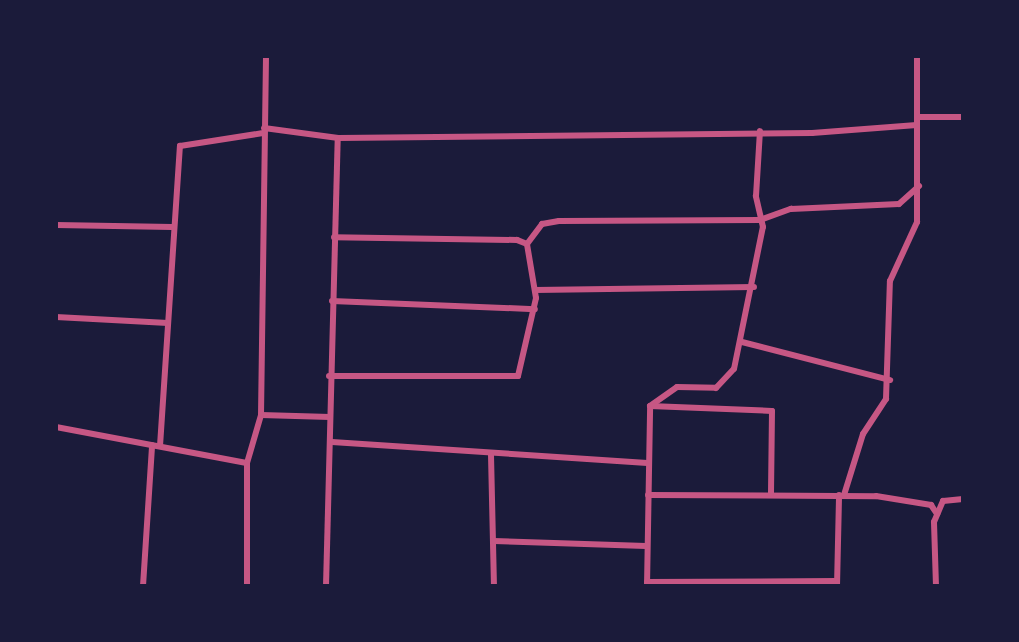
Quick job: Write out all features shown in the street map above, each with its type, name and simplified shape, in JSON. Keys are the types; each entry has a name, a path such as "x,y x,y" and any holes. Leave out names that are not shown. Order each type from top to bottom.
{"street":[{"path":"247,586 247,463 261,415 266,56"},
{"path":"760,131 760,220 754,287 742,342 728,381 716,388 662,392 650,406 647,584 837,584 841,495 863,434 890,380 890,281 914,234 919,186 917,56"},
{"path":"160,446 172,227 180,146 264,130 338,138 760,131 963,117"},
{"path":"326,586 332,442 329,376 338,138"},
{"path":"329,376 518,376 535,309 527,244 534,230 559,221 760,220 791,209 899,204 919,186"},
{"path":"56,225 172,227"},
{"path":"334,237 527,244"},
{"path":"535,290 754,287"},
{"path":"332,301 535,309"},
{"path":"56,317 168,323"},
{"path":"742,342 890,380"},
{"path":"650,406 772,411 771,493"},
{"path":"261,415 330,417"},
{"path":"56,427 247,463"},
{"path":"332,442 647,463"},
{"path":"143,586 152,445"},
{"path":"491,455 494,586"},
{"path":"648,495 771,493 901,498 931,505 937,514"},
{"path":"936,586 937,514 943,501 963,499"},
{"path":"494,541 646,546"}]}
